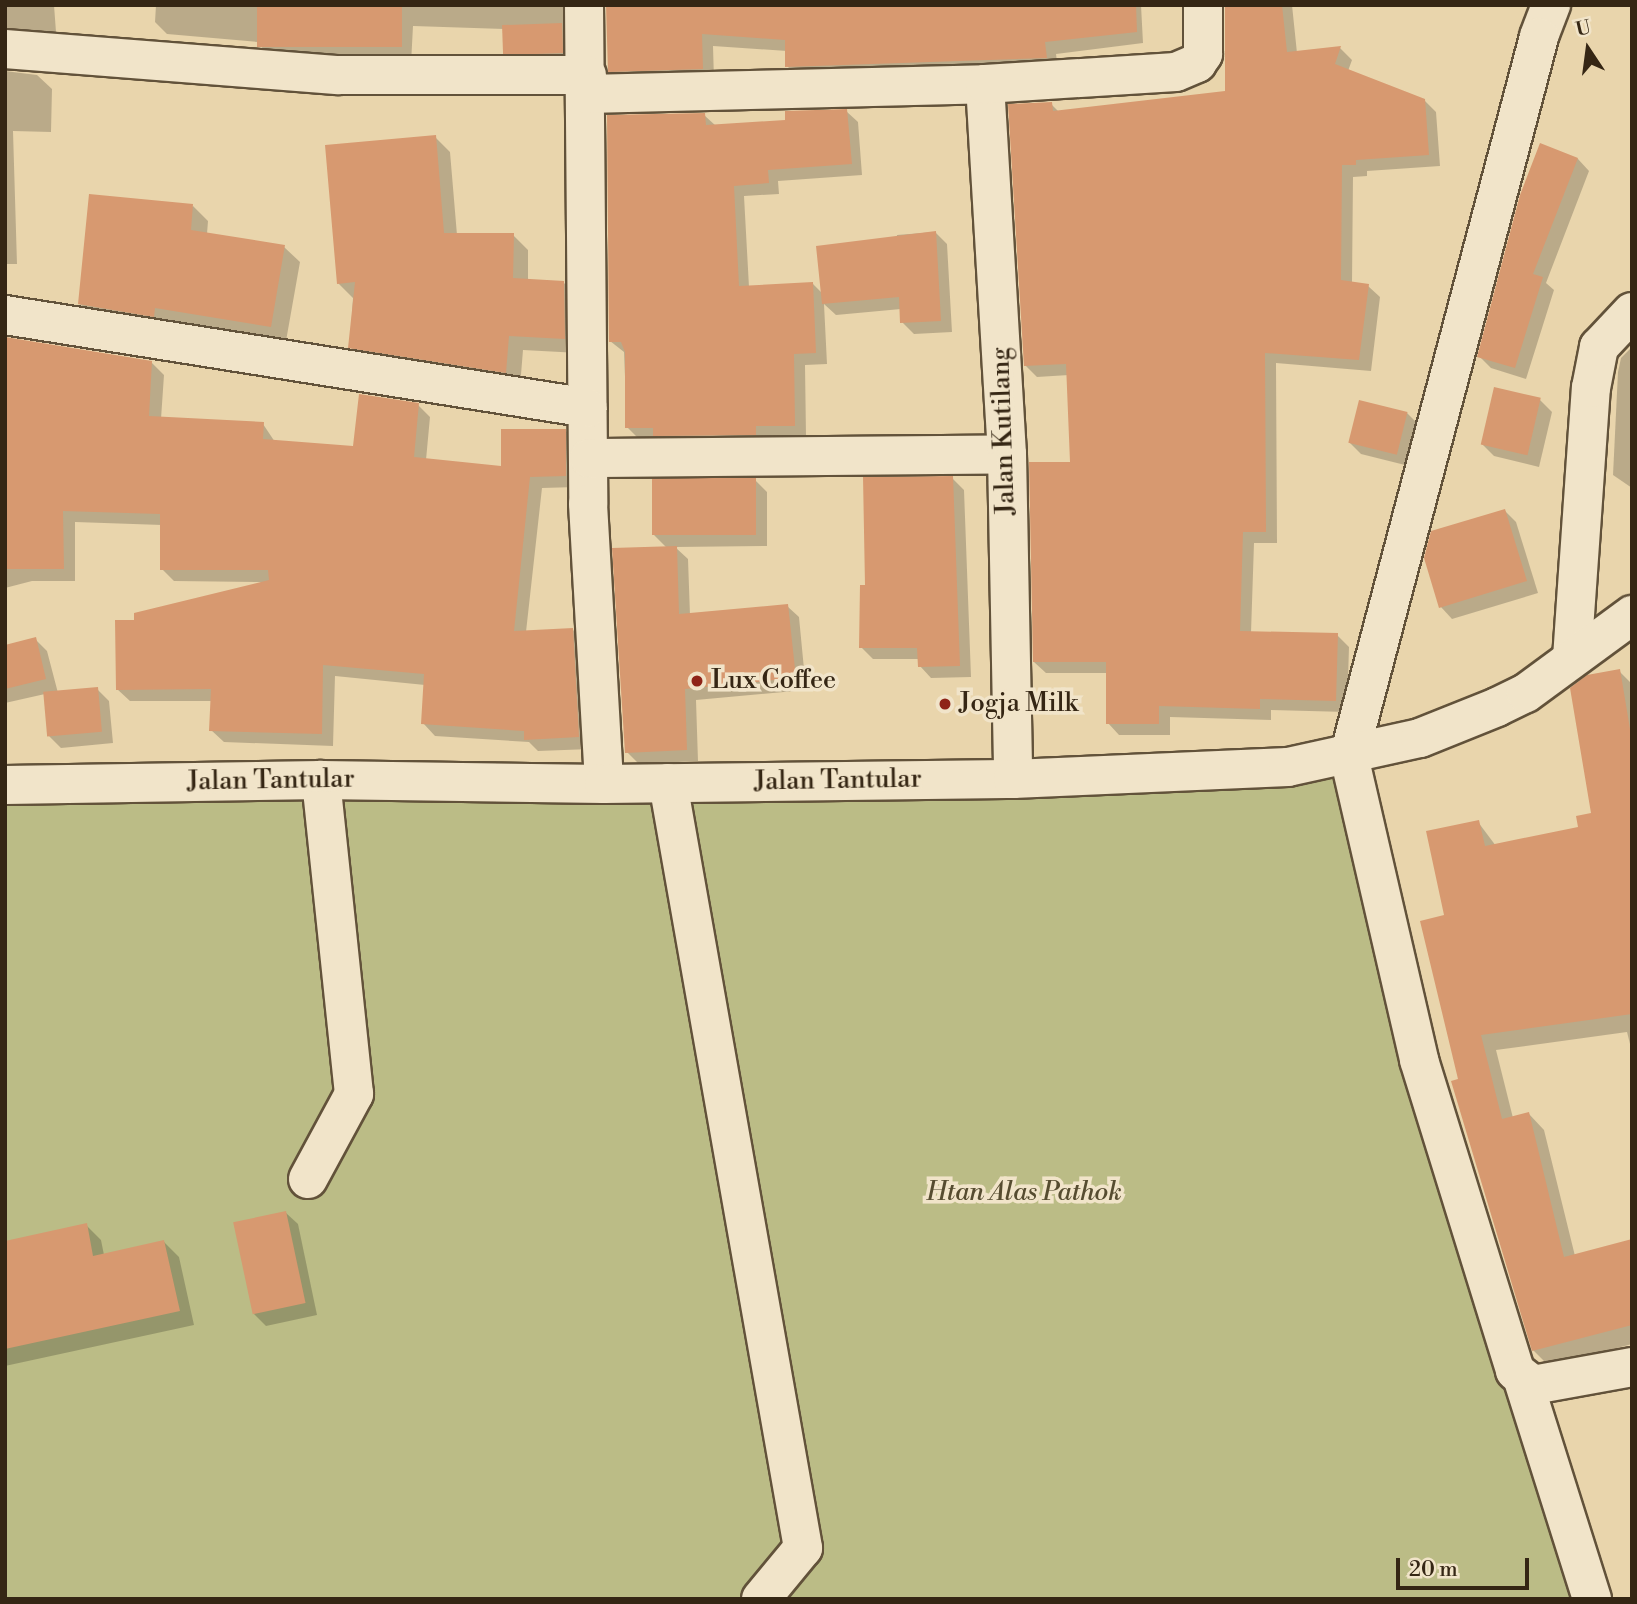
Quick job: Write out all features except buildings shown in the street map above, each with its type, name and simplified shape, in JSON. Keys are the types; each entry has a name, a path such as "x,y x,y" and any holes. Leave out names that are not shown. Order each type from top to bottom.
{"street":[{"path":"584,5 587,85 589,458 604,784"},
{"path":"5,49 339,75 587,85 985,84 1176,72 1197,63 1206,41 1203,5"},
{"path":"1551,5 1539,37 1349,756 1419,1060 1511,1361 1523,1380 1591,1599"},
{"name":"Jalan Kutilang","path":"985,84 1007,454 1013,779"},
{"path":"1572,658 1591,388 1599,347 1632,312"},
{"path":"5,315 588,408"},
{"path":"589,458 1007,454"},
{"name":"Jalan Tantular","path":"5,785 321,780 604,784 1013,779 1196,774 1288,767 1349,756 1420,738 1497,707 1526,693 1632,615"},
{"path":"308,1178 354,1094 321,780"},
{"path":"668,783 803,1548 761,1599"},
{"path":"1523,1380 1549,1384 1632,1367"}],"green space":[{"name":"Htan Alas Pathok","path":"1289,777 1341,779 1585,1599 5,1599 5,795"}],"place":[{"name":"Lux Coffee","path":"697,681"},
{"name":"Jogja Milk","path":"945,704"}]}
